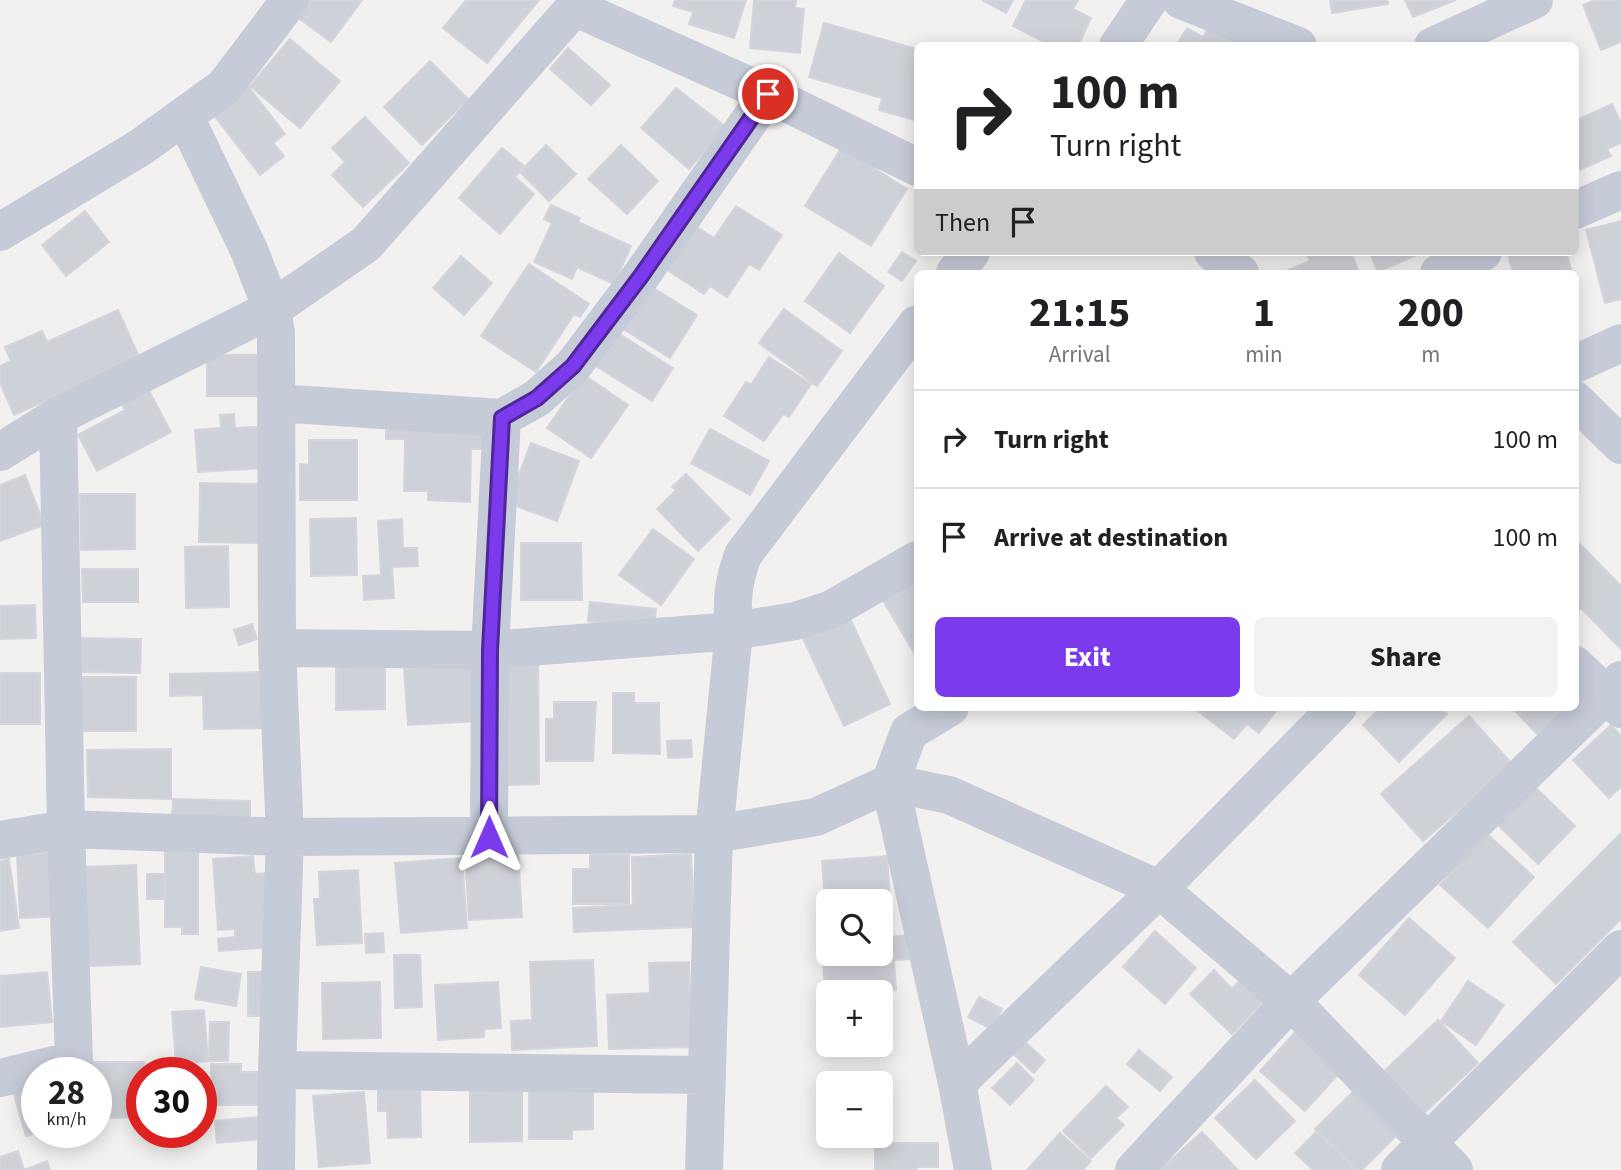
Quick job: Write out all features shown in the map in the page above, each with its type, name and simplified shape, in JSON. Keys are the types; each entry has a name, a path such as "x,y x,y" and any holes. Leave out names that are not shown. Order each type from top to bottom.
{"street":[{"path":"0,232 141,148 224,88 290,0"},
{"path":"1181,0 1288,42"},
{"path":"1442,42 1534,0"},
{"path":"1120,42 1139,3"},
{"path":"0,452 58,416 272,309 366,244 578,4 914,166"},
{"path":"276,403 502,418 537,398 573,366 641,276 768,94"},
{"path":"185,117 249,250 272,309 276,334 277,648 285,837 276,1070 276,1170"},
{"path":"1579,208 1621,190"},
{"path":"957,270 968,256"},
{"path":"1218,256 1236,270"},
{"path":"704,1170 714,834 734,631 731,603 735,576 743,555 914,328"},
{"path":"1579,362 1621,343"},
{"path":"1579,404 1621,445"},
{"path":"0,1078 74,1060 66,829 58,416"},
{"path":"489,837 490,650 502,418"},
{"path":"277,648 490,650 734,631 795,621 832,608 914,562"},
{"path":"1134,1170 1291,1001 1616,695 1579,668"},
{"path":"943,711 909,732 890,783 957,1083 973,1170"},
{"path":"957,1083 1159,889 1334,711"},
{"path":"0,840 66,829 285,837 714,834 816,817 890,783 949,795 1159,889 1291,1001 1454,1170"},
{"path":"1400,1170 1621,949"},
{"path":"276,1070 706,1075"}],"building":[{"path":"302,0 362,0 331,42 292,13"},
{"path":"466,0 539,0 487,63 443,28"},
{"path":"675,0 746,0 734,38 689,24 693,12 673,6"},
{"path":"754,0 796,0 795,8 804,9 800,53 750,48"},
{"path":"982,0 1013,0 1006,13"},
{"path":"1026,0 1078,0 1073,9 1091,18 1080,42 1044,42 1013,26"},
{"path":"1330,0 1387,0 1388,4 1332,13"},
{"path":"1405,0 1456,0 1413,17"},
{"path":"1595,0 1621,0 1621,42 1601,50 1583,5"},
{"path":"1213,21 1246,42 1178,42 1187,28 1203,37"},
{"path":"824,23 914,48 914,120 879,110 882,98 809,77"},
{"path":"290,39 340,81 300,128 250,86"},
{"path":"568,48 610,85 591,105 550,69"},
{"path":"430,61 468,99 422,145 384,107"},
{"path":"248,86 285,134 273,143 284,156 260,175 213,114"},
{"path":"676,88 726,127 689,169 641,128"},
{"path":"1612,104 1621,123 1621,143 1607,149 1611,156 1579,170 1579,119"},
{"path":"365,117 409,163 363,207 332,175 345,162 332,148"},
{"path":"846,140 879,160 874,168 907,189 871,246 805,206"},
{"path":"546,145 576,174 549,201 520,172"},
{"path":"621,145 658,181 627,214 588,179"},
{"path":"502,148 524,166 515,177 534,194 500,234 459,198"},
{"path":"551,205 580,218 578,222 631,246 614,284 577,267 572,279 534,262 552,223 544,219"},
{"path":"736,206 782,235 759,270 749,264 727,297 710,286 704,294 667,270 695,226 714,238"},
{"path":"85,211 109,242 66,276 42,245"},
{"path":"1621,221 1621,299 1605,303 1586,230"},
{"path":"902,252 916,261 902,281 888,272"},
{"path":"839,253 884,286 850,333 805,301"},
{"path":"461,256 492,283 464,315 433,288"},
{"path":"1308,256 1353,256 1358,270 1288,270 1310,261"},
{"path":"1371,256 1415,256 1383,270 1377,270"},
{"path":"1509,256 1567,256 1571,270 1512,270"},
{"path":"529,264 589,304 580,317 574,314 536,372 481,336"},
{"path":"650,286 697,315 670,358 623,329"},
{"path":"784,309 842,351 817,386 759,343"},
{"path":"118,310 140,359 14,415 0,383 0,366 11,361 5,347 42,331 47,342"},
{"path":"615,331 673,368 652,401 594,365"},
{"path":"207,355 258,355 258,396 207,396"},
{"path":"769,357 811,384 789,417 783,414 764,441 724,416 746,382 751,385"},
{"path":"584,375 628,405 591,458 547,428"},
{"path":"147,387 171,432 97,471 78,435 125,410 120,401"},
{"path":"234,414 235,428 259,427 262,468 198,472 195,430 221,428 220,415"},
{"path":"386,420 488,423 487,449 471,449 470,502 428,500 428,491 404,491 405,439 386,439"},
{"path":"710,429 769,461 750,495 691,463"},
{"path":"309,440 357,440 357,500 300,500 300,464 309,465"},
{"path":"531,443 579,461 557,521 508,503"},
{"path":"686,474 730,519 698,551 657,509 676,490 672,487"},
{"path":"25,475 44,525 0,541 0,485"},
{"path":"200,483 263,484 263,543 199,542"},
{"path":"80,494 135,494 135,549 81,550"},
{"path":"356,518 357,575 311,576 310,519"},
{"path":"402,519 403,548 417,548 418,566 392,567 394,598 364,600 363,576 381,575 378,521"},
{"path":"653,529 694,559 661,605 619,575"},
{"path":"521,543 581,543 582,600 521,600"},
{"path":"1579,543 1621,586 1621,649 1581,608 1579,610"},
{"path":"228,546 229,607 186,608 185,547"},
{"path":"82,569 138,569 138,602 83,602"},
{"path":"914,576 914,653 880,595"},
{"path":"590,602 656,609 654,627 588,621"},
{"path":"35,605 36,638 0,639 0,606"},
{"path":"846,610 890,704 844,726 800,632"},
{"path":"252,624 257,639 239,645 234,630"},
{"path":"78,638 141,639 140,673 78,672"},
{"path":"507,656 538,656 539,784 508,785"},
{"path":"385,663 385,709 336,710 336,664"},
{"path":"475,664 479,721 408,725 404,669"},
{"path":"264,672 265,728 204,729 203,695 170,696 170,674"},
{"path":"0,673 40,673 40,724 0,724"},
{"path":"78,677 136,677 136,731 77,731"},
{"path":"613,693 634,693 634,703 659,703 660,754 613,753"},
{"path":"554,702 596,702 593,761 546,761 546,719 554,719"},
{"path":"1198,711 1276,711 1259,733 1247,724 1234,739"},
{"path":"1377,711 1444,711 1447,714 1399,762 1363,725"},
{"path":"1515,711 1571,711 1542,739"},
{"path":"1469,716 1512,764 1423,841 1381,794"},
{"path":"1611,725 1621,736 1621,787 1609,798 1573,760"},
{"path":"691,740 692,757 668,758 667,741"},
{"path":"171,749 171,799 88,797 87,750"},
{"path":"1532,784 1575,826 1538,864 1495,822"},
{"path":"173,799 250,801 250,823 172,821"},
{"path":"1486,833 1534,877 1488,928 1440,885"},
{"path":"1621,833 1621,919 1556,984 1513,942"},
{"path":"165,851 198,851 198,934 182,934 182,927 165,927"},
{"path":"518,851 522,917 469,920 465,855"},
{"path":"62,852 64,916 20,918 17,854"},
{"path":"691,854 694,927 574,932 573,908 633,905 632,857"},
{"path":"590,855 629,855 629,904 573,904 573,869 590,869"},
{"path":"253,856 255,874 265,873 271,947 219,951 218,939 235,937 235,929 218,930 213,859"},
{"path":"887,856 890,889 824,889 822,861"},
{"path":"462,858 467,928 401,933 395,863"},
{"path":"9,859 19,928 0,931 0,861"},
{"path":"136,865 140,964 89,966 86,867"},
{"path":"358,870 362,943 317,945 314,899 320,899 319,872"},
{"path":"147,874 164,874 164,899 147,899"},
{"path":"1409,918 1455,958 1405,1015 1359,975"},
{"path":"1155,931 1196,968 1165,1004 1123,967"},
{"path":"383,933 384,952 366,953 365,934"},
{"path":"907,935 909,959 894,960 896,990 893,990 893,980 824,980 823,966 893,966 893,937"},
{"path":"394,955 420,955 422,1007 395,1008"},
{"path":"593,960 597,1046 512,1050 511,1021 532,1020 530,962"},
{"path":"689,962 691,1047 609,1049 607,995 650,993 649,963"},
{"path":"201,967 241,974 236,1006 195,999"},
{"path":"1214,970 1232,989 1243,977 1266,999 1232,1034 1190,994"},
{"path":"47,972 52,1022 0,1027 0,976"},
{"path":"248,972 272,972 272,1016 248,1016"},
{"path":"1468,981 1504,1005 1476,1045 1441,1021"},
{"path":"380,982 381,1038 323,1039 322,983"},
{"path":"498,982 501,1028 484,1029 484,1037 438,1040 435,985"},
{"path":"979,997 1002,1009 991,1029 968,1017"},
{"path":"204,1010 208,1057 175,1057 172,1012"},
{"path":"1438,1020 1478,1063 1422,1115 1382,1073"},
{"path":"210,1022 229,1022 228,1061 217,1061 217,1057 209,1057"},
{"path":"1296,1031 1341,1071 1305,1111 1260,1071"},
{"path":"1023,1040 1045,1060 1034,1073 1012,1053"},
{"path":"1139,1050 1172,1077 1160,1091 1127,1064"},
{"path":"112,1062 126,1062 126,1117 112,1118"},
{"path":"1017,1063 1034,1080 1010,1105 992,1088"},
{"path":"217,1064 241,1064 241,1072 266,1072 266,1105 217,1105"},
{"path":"420,1079 421,1137 388,1138 387,1111 378,1111 378,1080"},
{"path":"1255,1080 1295,1121 1256,1159 1215,1118"},
{"path":"1106,1086 1128,1107 1116,1118 1124,1125 1091,1158 1063,1131"},
{"path":"470,1087 522,1087 522,1141 470,1142"},
{"path":"593,1087 593,1129 572,1130 572,1139 529,1139 529,1088"},
{"path":"1358,1087 1402,1130 1362,1170 1357,1170 1315,1129"},
{"path":"21,1089 21,1119 13,1091"},
{"path":"364,1092 370,1163 319,1167 313,1096"},
{"path":"260,1117 262,1139 217,1143 217,1121"},
{"path":"1202,1132 1238,1170 1160,1170"},
{"path":"1316,1132 1355,1170 1313,1170 1295,1153"},
{"path":"1060,1133 1091,1161 1083,1170 1027,1170"},
{"path":"893,1143 938,1143 938,1167 875,1170 875,1148 893,1148"},
{"path":"18,1151 24,1170 0,1170 0,1157"},
{"path":"47,1161 50,1170 24,1170"}],"route":[{"path":"489,837 490,650 502,418 537,398 573,366 641,276 768,94"}]}
